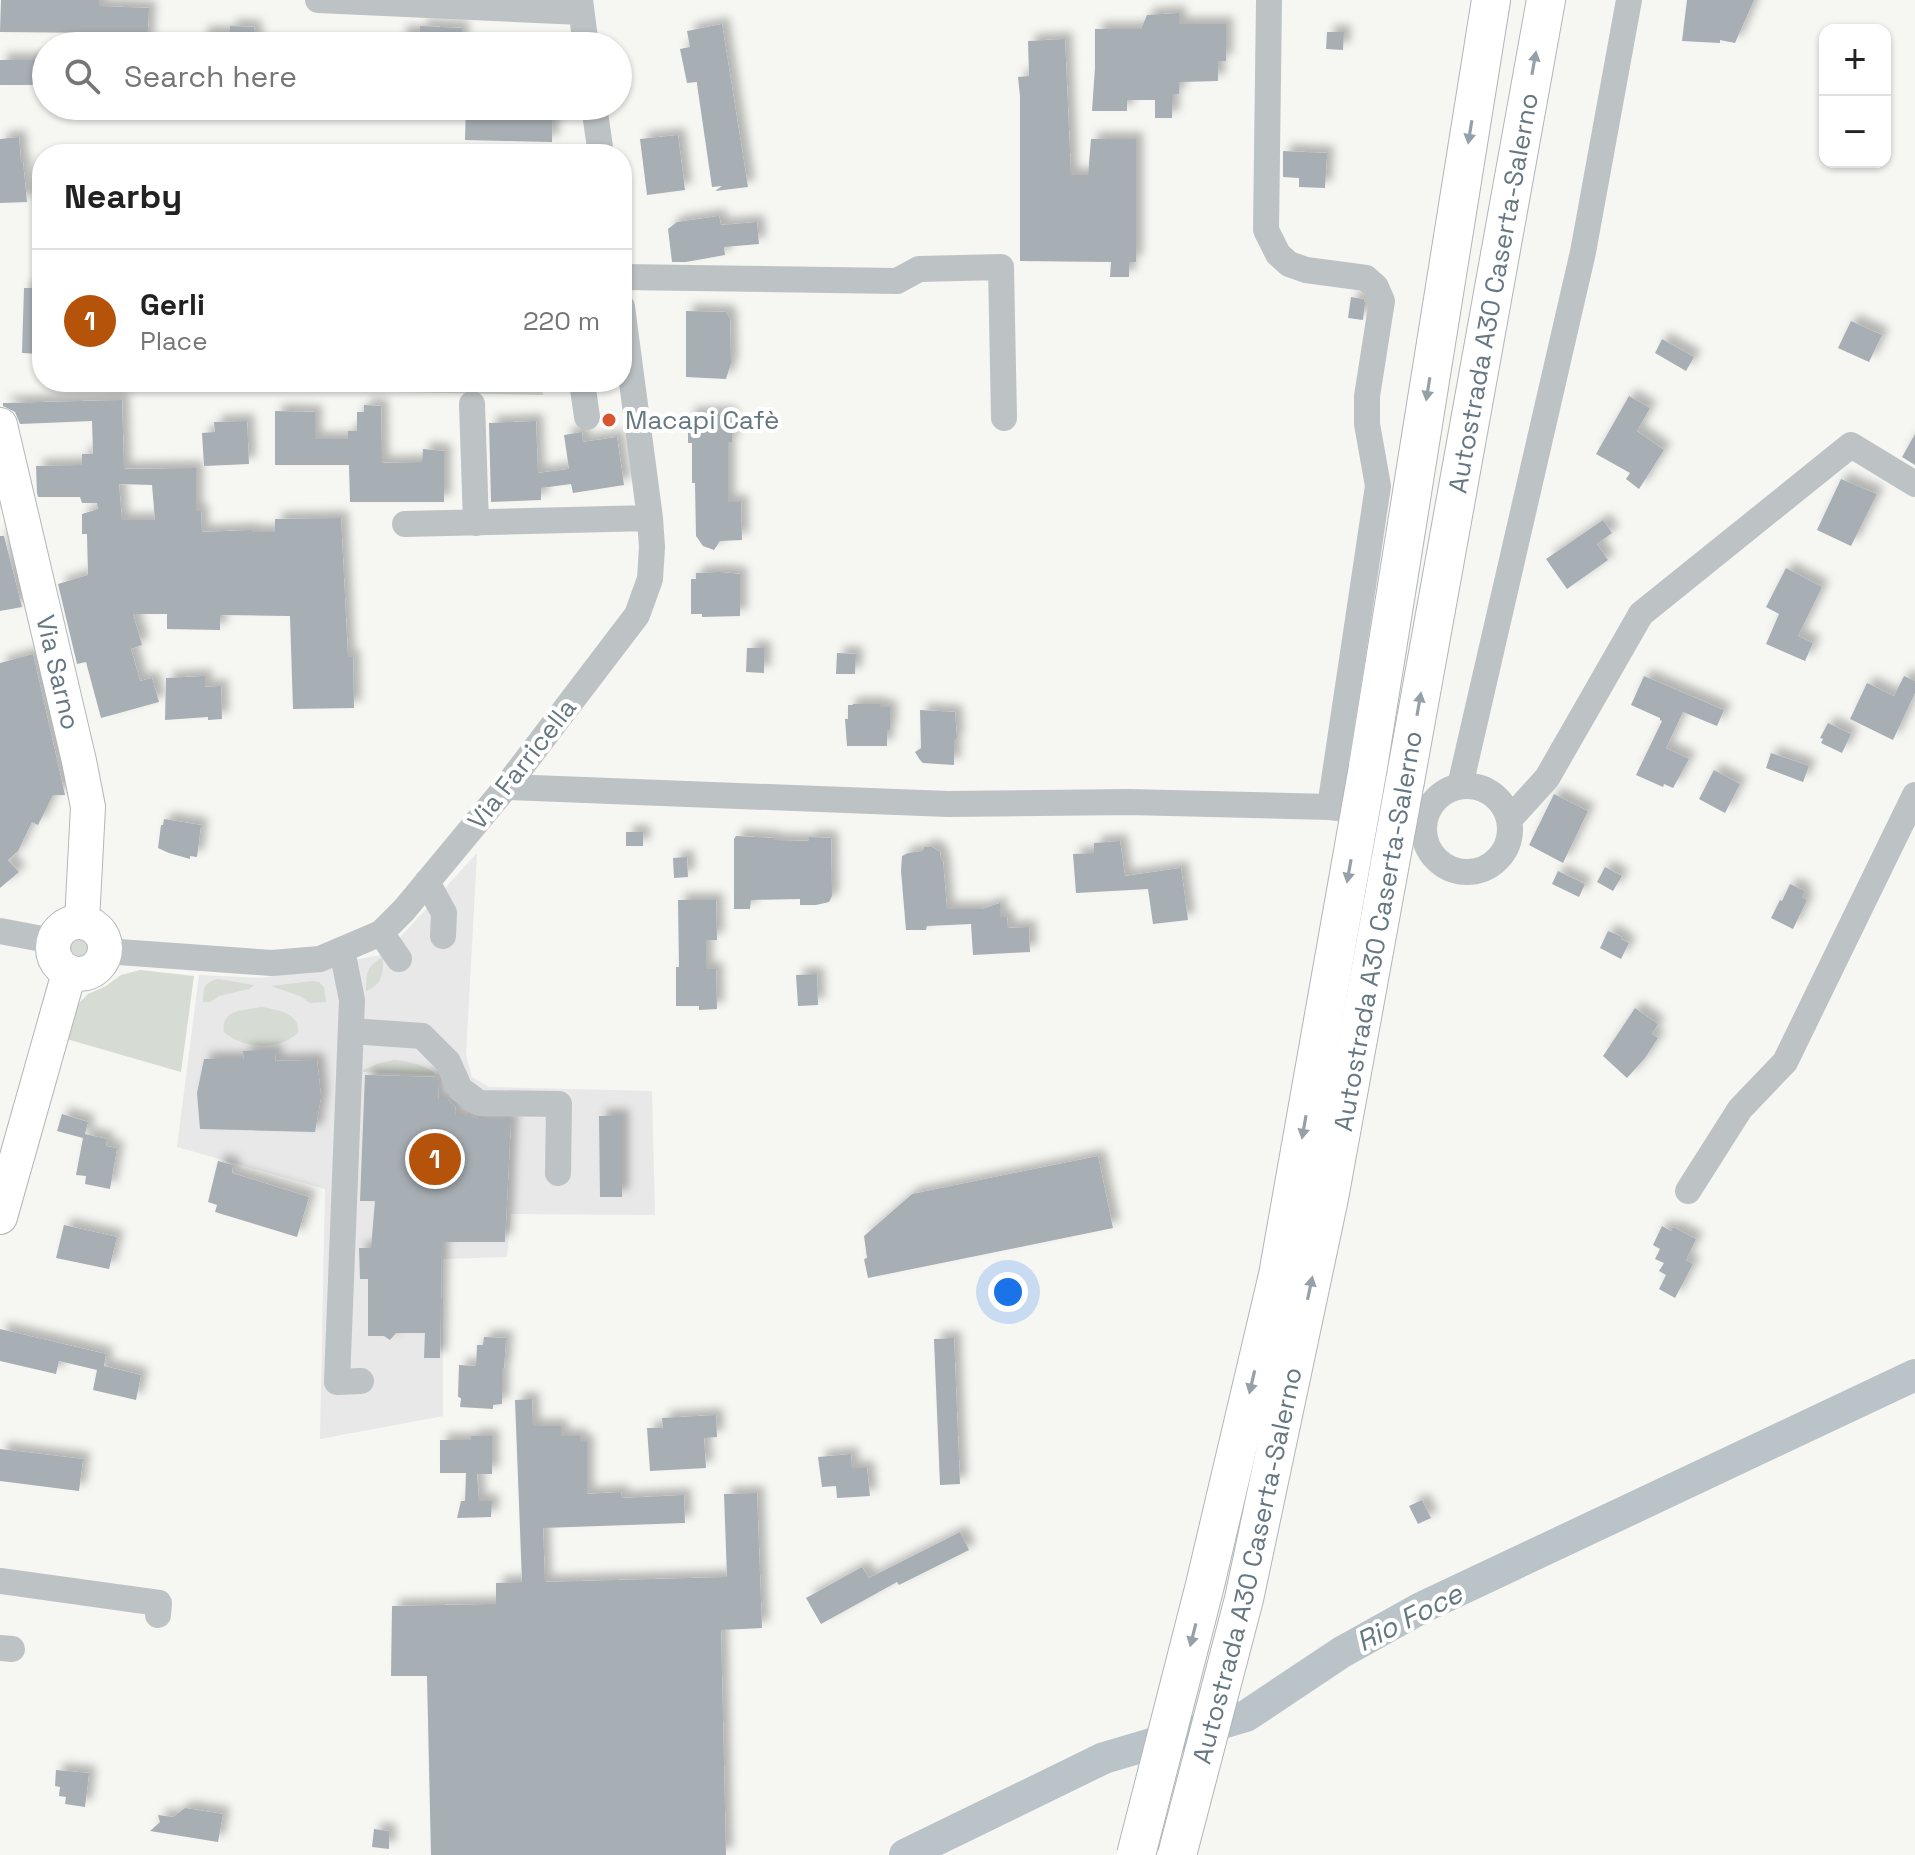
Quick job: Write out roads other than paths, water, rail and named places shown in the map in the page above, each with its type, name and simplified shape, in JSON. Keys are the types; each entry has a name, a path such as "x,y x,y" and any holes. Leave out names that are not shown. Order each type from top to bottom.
{"highway":[{"name":"Autostrada A30 Caserta-Salerno","path":"1136,1855 1205,1585 1278,1275 1368,767 1491,0"},
{"name":"Autostrada A30 Caserta-Salerno","path":"1177,1855 1244,1599 1329,1198 1546,0"}],"main road":[{"name":"Via Sarno","path":"0,425 88,807 82,921"},
{"path":"82,921 102,935 105,951 99,965 93,970 71,973 58,964 53,941 67,924 82,921"},
{"path":"0,1217 71,973"}],"street":[{"path":"318,0 581,6 584,32"},
{"path":"1269,0 1266,230 1278,254 1289,264 1306,270 1366,278 1376,287 1382,301 1367,396 1367,424 1378,486 1330,807"},
{"path":"1460,786 1583,252 1629,0"},
{"path":"596,120 600,144"},
{"path":"632,277 897,281 919,269 1001,267 1004,418"},
{"path":"583,392 587,417"},
{"name":"Via Farricella","path":"105,951 272,963 320,959 381,933 506,787 637,615 650,579 652,547 629,392"},
{"path":"472,404 476,523"},
{"path":"1509,820 1547,778 1641,614 1851,445 1915,484"},
{"path":"405,524 650,518"},
{"path":"1460,786 1473,786 1497,797 1505,807 1509,820 1510,834 1505,849 1485,869 1456,871 1442,865 1425,841 1424,822 1434,800 1460,786"},
{"path":"506,787 948,804 1129,802 1330,807 1424,822"},
{"path":"1688,1191 1740,1109 1785,1062 1915,795"},
{"path":"427,882 444,913 443,936"},
{"path":"0,931 53,941"},
{"path":"381,933 399,959"},
{"path":"342,950 352,1000 337,1382 361,1381"},
{"path":"351,1031 422,1036 448,1062 460,1089 479,1103 559,1104 558,1173"},
{"path":"0,1581 159,1603 158,1615"}],"waterway":[{"name":"Rio Foce","path":"905,1855 1104,1758 1246,1716 1342,1652 1421,1608 1915,1375"}],"place":[{"name":"Macapi Cafè","path":"609,420"},
{"name":"Gerli","path":"435,1159"}]}
